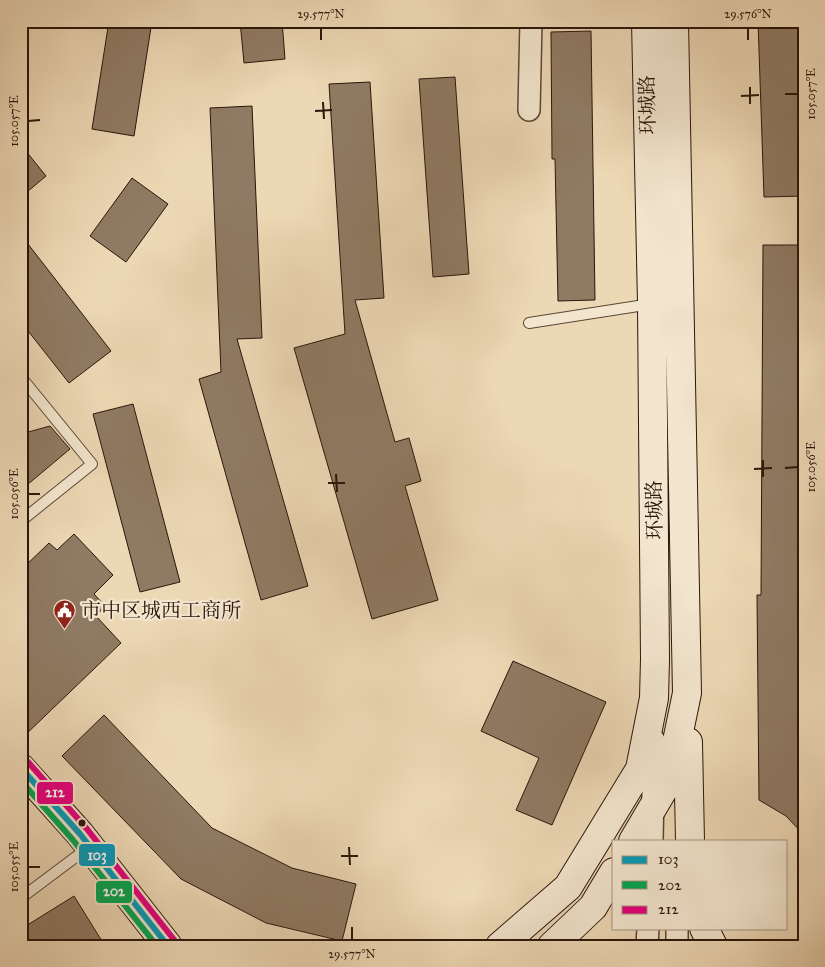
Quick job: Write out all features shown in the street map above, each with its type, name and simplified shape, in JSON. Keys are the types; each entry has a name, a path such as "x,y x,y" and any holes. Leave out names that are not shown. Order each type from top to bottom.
{"main road":[{"name":"环城路","path":"500,946 568,887 640,769 654,698 652,304 646,21"},
{"name":"环城路","path":"634,840 669,780 687,693 674,21"},
{"path":"687,693 690,840"},
{"path":"21,768 90,846 168,946"},
{"path":"552,946 593,907 612,875"},
{"path":"705,930 713,946"}],"street":[{"path":"529,110 531,21"},
{"path":"681,840 687,693"},
{"path":"652,840 654,698"},
{"path":"647,946 648,930"},
{"path":"677,930 677,946"}],"lane":[{"path":"530,323 652,304"},
{"path":"21,377 92,464 21,521"},
{"path":"21,898 90,846"}],"building":[{"path":"109,21 152,21 134,136 92,129"},
{"path":"240,21 282,21 285,59 244,63"},
{"path":"758,21 804,21 804,196 764,197"},
{"path":"591,31 595,300 558,301 555,159 552,159 551,32"},
{"path":"455,77 469,274 433,277 419,79"},
{"path":"370,82 384,298 355,300 395,442 409,438 421,481 405,486 438,600 372,619 294,348 345,334 329,84"},
{"path":"252,106 262,338 237,339 308,586 261,600 199,379 221,372 210,108"},
{"path":"21,145 46,176 21,197"},
{"path":"132,178 168,204 126,262 90,236"},
{"path":"21,235 111,351 69,383 21,322"},
{"path":"763,245 804,245 804,835 786,816 759,800 757,595 761,595"},
{"path":"133,404 180,582 140,592 93,414"},
{"path":"50,426 70,449 21,490 21,434"},
{"name":"市中区城西工商所","path":"74,534 113,575 94,594 105,606 96,616 121,643 21,739 21,570 49,543 57,550"},
{"path":"513,661 606,702 552,825 516,810 539,758 481,731"},
{"path":"104,715 212,828 292,868 356,884 342,941 266,923 181,879 62,756"},
{"path":"74,896 105,946 21,946 21,929"}],"transit line":[{"name":"212","path":"28,762 87,829 175,941"},
{"name":"103","path":"21,768 80,834 168,946"},
{"name":"202","path":"21,781 73,840 157,946"}],"place":[{"name":"市中区城西工商所","path":"65,629"}]}
